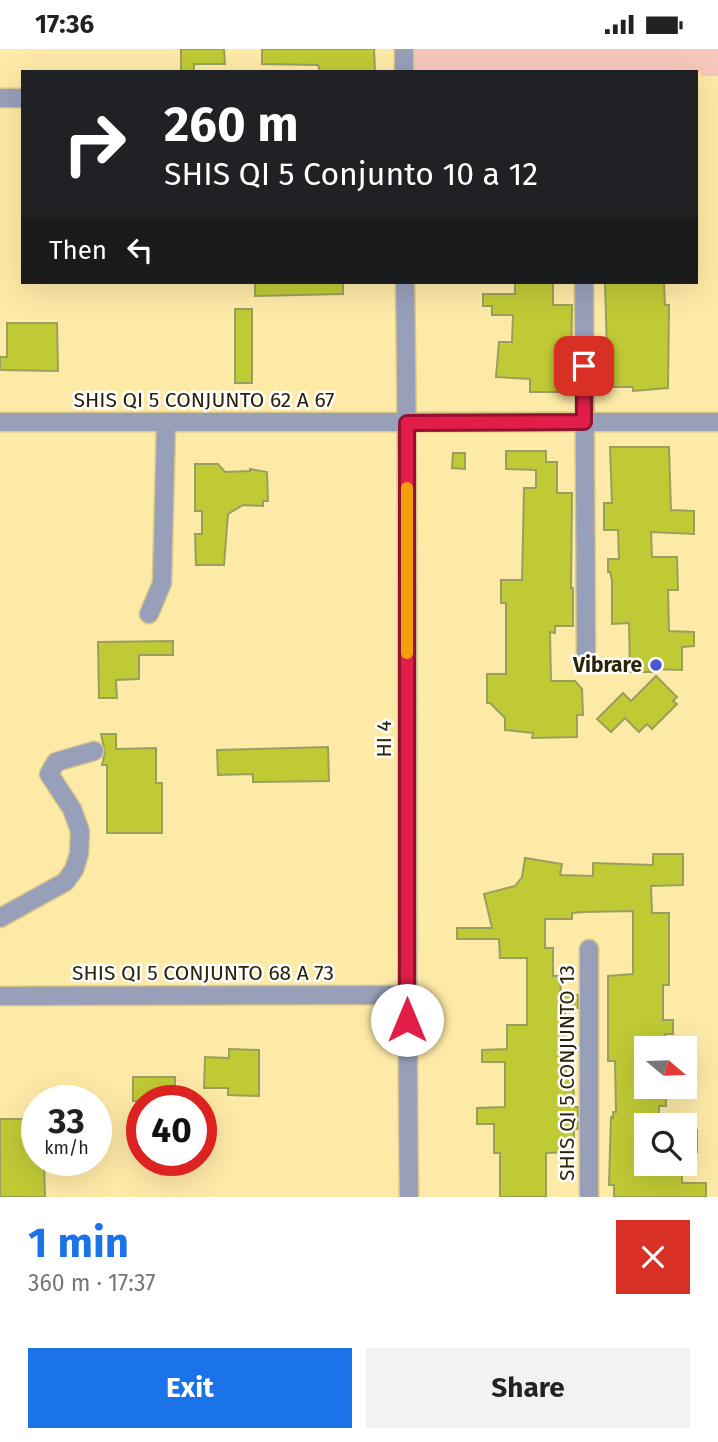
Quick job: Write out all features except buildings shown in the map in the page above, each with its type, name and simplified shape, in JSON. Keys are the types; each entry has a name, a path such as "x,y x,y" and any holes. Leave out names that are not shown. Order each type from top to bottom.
{"street":[{"path":"404,49 404,70"},
{"path":"0,98 21,98"},
{"name":"HI 4","path":"405,284 406,995 409,1197"},
{"path":"584,284 586,653"},
{"name":"SHIS QI 5 CONJUNTO 62 A 67","path":"0,422 718,422"},
{"path":"149,614 162,583 166,423"},
{"path":"0,918 65,882 74,870 79,854 80,831 72,809 49,774 56,762 93,751"},
{"name":"SHIS QI 5 CONJUNTO 13","path":"589,949 589,1197"},
{"name":"SHIS QI 5 CONJUNTO 68 A 73","path":"0,996 406,995"}],"shaded area":[{"path":"404,49 718,49 718,76 701,76 698,70 404,70"}],"slow traffic":[{"path":"407,488 407,653"}],"place":[{"name":"Vibrare","path":"656,665"}],"route":[{"path":"407,1020 407,423 584,422 584,366"}]}
